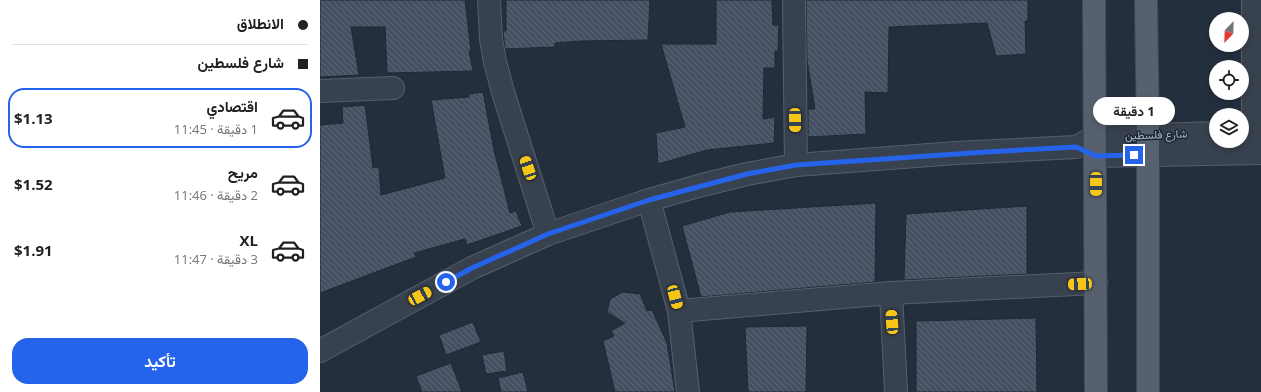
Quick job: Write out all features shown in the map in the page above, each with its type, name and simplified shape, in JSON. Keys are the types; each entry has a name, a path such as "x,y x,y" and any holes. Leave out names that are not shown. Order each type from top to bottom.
{"main road":[{"path":"1094,0 1096,392"},
{"path":"1146,0 1148,144 1148,392"}],"street":[{"path":"489,0 491,39 497,70 548,234"},
{"path":"794,0 796,165"},
{"path":"1252,132 1253,0"},
{"path":"320,91 393,88"},
{"name":"شارع فلسطين","path":"1148,144 1209,134"},
{"name":"شارع فلسطين","path":"1095,146 1148,144 1261,153"},
{"path":"320,351 472,268 548,234 649,200 747,174 796,165 956,153 1095,146"},
{"path":"649,200 679,311 688,392"},
{"path":"679,311 890,293 1096,283"},
{"path":"890,293 896,392"}],"building":[{"path":"320,0 465,0 471,51 469,51 473,71 387,73 385,27 351,27 359,75 320,77"},
{"path":"506,0 650,0 648,40 581,41 555,43 555,47 505,49 503,31 506,31"},
{"path":"716,0 772,0 773,25 779,25 778,51 775,51 775,68 764,68 763,119 775,117 774,143 707,150 658,164 656,133 685,127 661,44 716,44"},
{"path":"806,0 1028,0 1028,21 1025,21 1026,54 996,56 987,23 889,27 888,93 865,92 866,134 808,137 808,109 815,109 807,60"},
{"path":"483,92 494,150 510,213 516,211 522,226 467,245 465,239 414,253 416,257 320,293 320,125 343,123 342,107 365,105 373,168 379,167 381,195 445,178 431,100 469,97 469,94"},
{"path":"876,203 875,282 701,297 682,226 730,212"},
{"path":"1027,206 1027,274 904,280 906,214"},
{"path":"623,292 640,294 647,311 652,310 667,343 675,392 615,392 603,341 614,336 611,331 625,323 607,312 610,299"},
{"path":"1036,318 1037,392 916,392 916,321"},
{"path":"473,322 481,342 446,355 439,335"},
{"path":"807,326 806,392 748,392 745,327"},
{"path":"504,351 507,371 486,374 482,355"},
{"path":"451,363 462,392 422,392 416,376"},
{"path":"523,372 528,392 501,392 498,378"}],"route":[{"path":"446,282 472,268 548,234 649,200 747,174 796,165 956,153 1076,147 1096,156 1134,155"}]}
